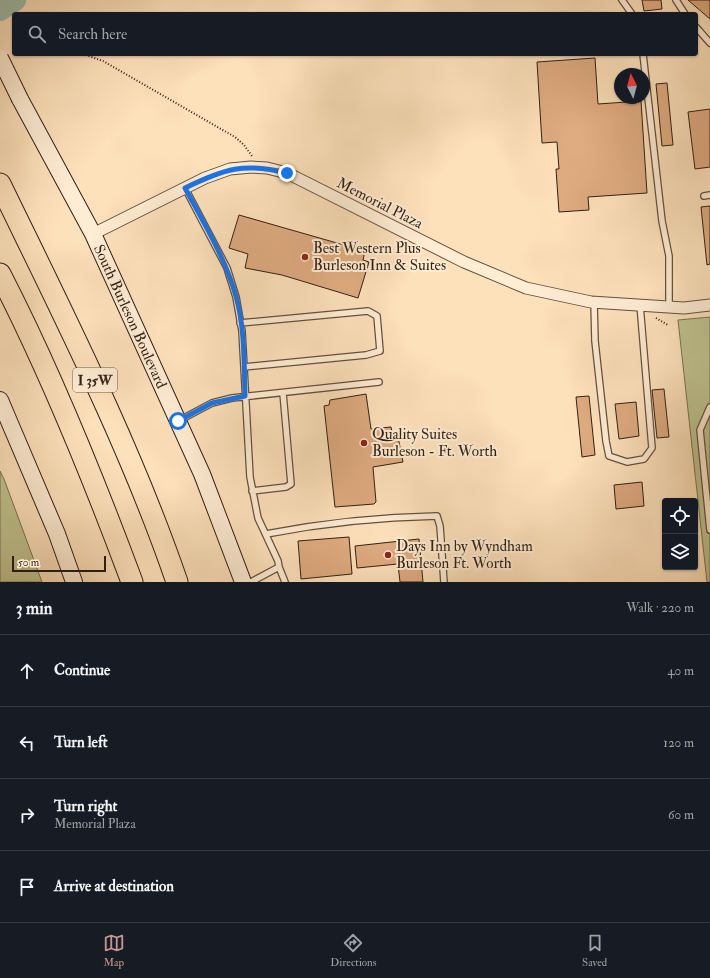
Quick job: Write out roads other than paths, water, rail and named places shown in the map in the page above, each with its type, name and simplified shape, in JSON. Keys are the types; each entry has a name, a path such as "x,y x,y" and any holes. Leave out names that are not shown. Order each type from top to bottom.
{"highway":[{"name":"I 35W","path":"0,184 89,368 139,483 177,582"},
{"name":"I 35W","path":"0,274 58,397 88,467 132,582"}],"main road":[{"name":"South Burleson Boulevard","path":"0,58 20,99 93,234 202,474 243,582"},
{"path":"0,400 58,534 74,582"}],"street":[{"name":"Memorial Plaza","path":"93,234 205,178 230,169 251,167 267,168 287,173 464,262 526,288 594,302 669,307 710,305"}],"lane":[{"path":"622,0 631,12"},
{"path":"676,0 684,12"},
{"path":"698,29 710,43"},
{"path":"643,56 662,221 669,256 669,307"},
{"path":"185,188 227,268 236,297 244,367 252,491 258,518 278,561 285,582"},
{"path":"594,302 596,341 606,441 609,456 627,462 644,459 652,448 640,305"},
{"path":"240,323 368,312 377,316 380,351 366,355 244,367"},
{"path":"178,421 212,403 245,396 379,382"},
{"path":"252,491 286,487 291,484 283,393"},
{"path":"710,407 700,430 710,530"},
{"path":"266,534 304,527 398,517 437,516 440,526 444,582"},
{"path":"251,582 279,567"}],"waterway":[{"path":"0,10 15,0"}],"place":[{"name":"Best Western Plus Burleson Inn & Suites","path":"305,257"},
{"name":"Quality Suites Burleson - Ft. Worth","path":"364,443"},
{"name":"Days Inn by Wyndham Burleson Ft. Worth","path":"388,555"}]}
